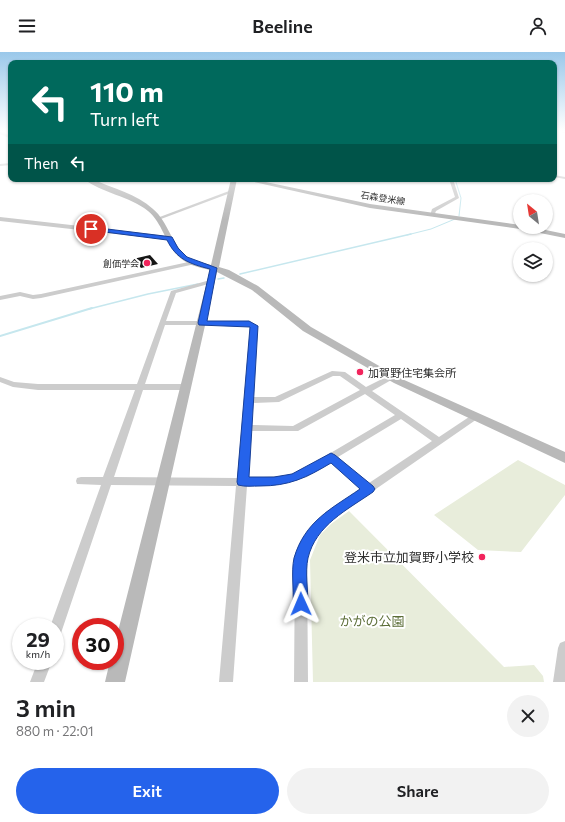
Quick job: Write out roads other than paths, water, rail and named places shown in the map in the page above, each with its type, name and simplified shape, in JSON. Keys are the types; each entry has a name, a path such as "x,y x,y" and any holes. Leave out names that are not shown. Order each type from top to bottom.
{"street":[{"path":"94,182 141,203 159,218 177,252 192,263 214,268 245,282 307,329 390,377 565,458"},
{"name":"石森登米線","path":"258,182 370,206 513,226"},
{"path":"432,215 434,210 457,198 452,182"},
{"path":"159,218 233,185"},
{"path":"115,682 202,323 233,185"},
{"path":"0,219 169,238"},
{"name":"石森登米線","path":"553,234 565,236"},
{"path":"0,298 20,294 33,297 41,296 192,263"},
{"path":"60,618 173,292 210,282"},
{"path":"162,323 249,323 254,326 226,682"},
{"path":"249,400 276,400 332,373 342,374 439,441"},
{"path":"247,428 295,429 390,377"},
{"path":"0,379 13,384 38,388 186,387"},
{"path":"81,481 242,482 274,481 293,478 304,474 401,415"},
{"path":"302,682 300,573 303,550 311,534 322,521 475,417"},
{"path":"331,457 369,489"},
{"path":"560,682 565,654"},
{"path":"37,682 42,670"}],"waterway":[{"path":"456,182 461,198 459,216"},
{"path":"411,234 431,229 455,219"},
{"path":"240,274 411,234"},
{"path":"407,235 411,234"},
{"path":"218,279 224,278"},
{"path":"89,309 148,294 198,284"},
{"path":"0,336 92,308"}],"place":[{"name":"創価学会","path":"147,263"},
{"name":"加賀野住宅集会所","path":"360,372"},
{"name":"登米市立加賀野小学校","path":"482,557"}],"park label":[{"name":"かがの公園","path":"372,621"}]}
